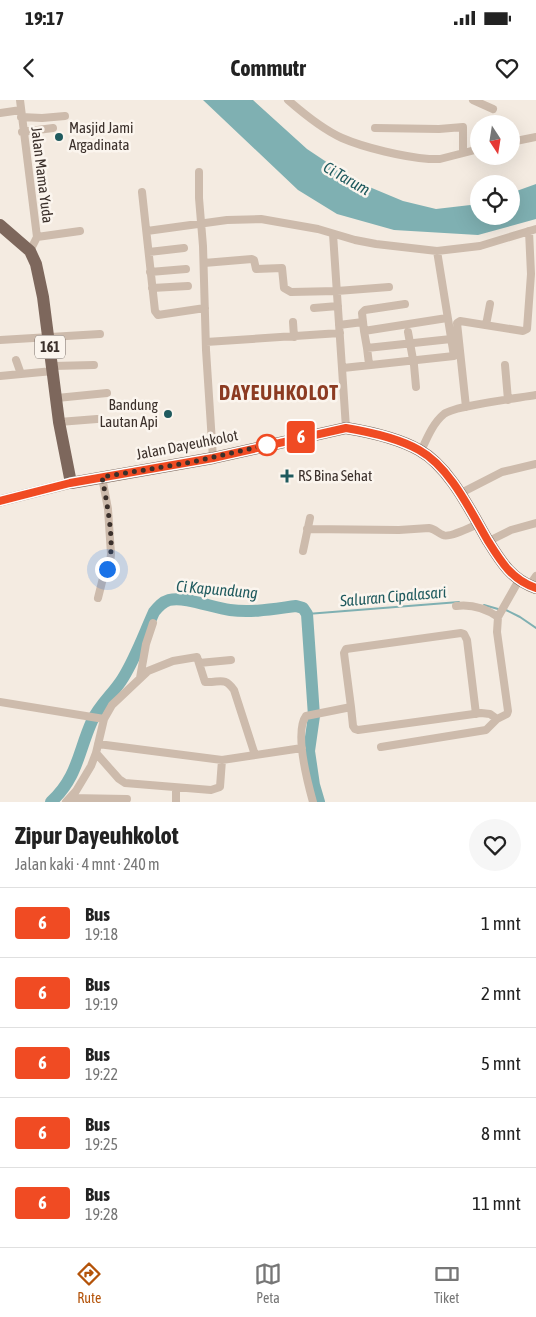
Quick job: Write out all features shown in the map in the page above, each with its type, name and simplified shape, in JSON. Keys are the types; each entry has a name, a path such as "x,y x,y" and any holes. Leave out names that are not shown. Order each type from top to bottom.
{"main road":[{"name":"161","path":"0,225 30,251 36,264 49,337 59,422 70,483"},
{"name":"Jalan Dayeuhkolot","path":"70,483 213,458 346,428 387,437 420,451 442,469 504,566 530,583"},
{"path":"0,501 70,483"}],"street":[{"name":"Jalan Mama Yuda","path":"20,100 22,132 37,237 30,251"},
{"path":"288,100 301,112 328,130 356,143 424,159 440,159 470,151"},
{"path":"472,100 493,109"},
{"path":"0,113 21,113 42,118 65,116"},
{"path":"374,128 439,130 463,127 463,153"},
{"path":"22,132 53,128"},
{"path":"520,140 536,137"},
{"path":"199,172 213,458"},
{"path":"142,192 154,312 158,315 205,308"},
{"path":"147,231 227,220 261,219 318,229 376,244 437,251 480,246 533,230 532,314 527,329 460,321 457,323 466,407"},
{"path":"37,237 80,231"},
{"path":"334,234 346,428"},
{"path":"148,252 184,248"},
{"path":"342,368 369,364 451,358 454,356 437,251"},
{"path":"204,263 252,259 256,269 282,268 284,288 291,292 389,287"},
{"path":"150,272 186,269"},
{"path":"152,288 188,286"},
{"path":"369,364 362,313 365,310 405,304"},
{"path":"486,325 490,304"},
{"path":"314,308 338,306"},
{"path":"364,331 448,318"},
{"path":"293,322 294,337"},
{"path":"206,342 294,337 339,329 363,322"},
{"path":"408,332 416,387"},
{"path":"0,340 100,334"},
{"path":"367,348 451,339"},
{"path":"16,360 21,374"},
{"path":"0,376 94,365"},
{"path":"505,365 508,400"},
{"path":"56,398 107,393"},
{"path":"420,451 436,422 445,413 466,407 536,395"},
{"path":"59,422 97,418"},
{"path":"459,494 502,472 536,464"},
{"path":"98,598 111,554 109,523 102,477"},
{"path":"303,551 310,518"},
{"path":"489,541 512,530 536,523"},
{"path":"307,529 400,530 433,528 447,536 478,524"},
{"path":"381,747 486,730 496,719 507,714 497,632 500,613 530,583"},
{"path":"456,606 476,606 500,613"},
{"path":"140,678 146,644 153,623"},
{"path":"476,714 467,640 464,634 346,649 344,653 353,726 358,730 476,714 487,712 496,719"},
{"path":"68,800 82,782 96,753 102,718 112,705 148,671 172,661 196,657 205,682 225,680 234,690 255,755"},
{"path":"199,663 231,660"},
{"path":"0,702 102,718"},
{"path":"313,802 306,778 302,748 303,721 310,714 351,707"},
{"path":"98,744 222,760 302,748"},
{"path":"96,753 119,780 128,784 211,790 220,787 222,760"},
{"path":"68,800 127,801 128,784"},
{"path":"176,788 176,802"}],"water":[{"name":"Ci Tarum","path":"203,100 253,100 307,149 355,181 403,201 436,209 470,205 470,225 514,225 478,235 394,230 337,214 298,190"},
{"path":"536,184 536,219 520,223 520,190"}],"waterway":[{"name":"Ci Kapundung","path":"51,802 60,793 72,774 92,721 128,670 154,612 164,602 176,599 238,611 296,606 303,608 307,614 314,716 309,751 314,785 319,802"},
{"name":"Saluran Cipalasari","path":"307,614 459,602"},
{"name":"Saluran Cipalasari","path":"484,605 498,609"},
{"name":"Saluran Cipalasari","path":"506,610 536,628"}],"bus line":[{"name":"6","path":"0,501 70,483 213,458 329,431 346,428 355,429 405,443 434,461 450,479 504,566 519,580 536,588"}],"place":[{"name":"Masjid Jami Argadinata","path":"59,137"},
{"name":"Bandung Lautan Api","path":"168,414"},
{"name":"RS Bina Sehat","path":"287,476"}],"district":[{"name":"DAYEUHKOLOT","path":"279,393"}],"route":[{"path":"107,569 111,554 110,530 102,477 213,458 267,445"}]}
